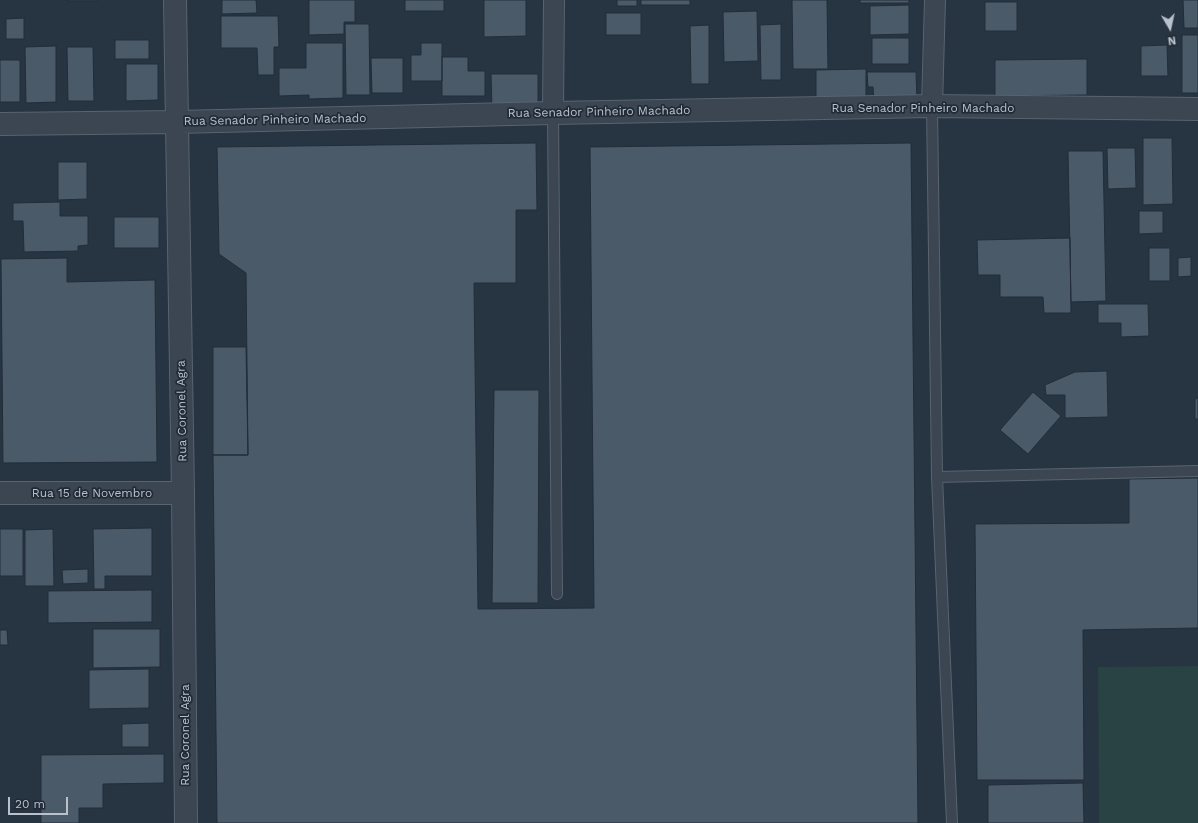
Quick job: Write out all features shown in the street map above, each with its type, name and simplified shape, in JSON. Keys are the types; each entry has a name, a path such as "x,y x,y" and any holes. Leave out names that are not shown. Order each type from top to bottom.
{"street":[{"name":"Rua Coronel Agra","path":"175,0 183,493 186,823"},
{"path":"553,113 554,0"},
{"path":"932,106 935,0"},
{"name":"Rua Senador Pinheiro Machado","path":"0,124 178,122 932,106 1198,109"},
{"name":"Rua 15 de Novembro","path":"0,492 183,493"}],"lane":[{"path":"932,106 937,477 952,823"},
{"path":"553,113 557,594"},
{"path":"937,477 1198,471"}],"green space":[{"path":"1198,666 1198,823 1099,823 1098,667"}],"building":[{"path":"97,0 97,1 67,1"},
{"path":"222,0 256,0 257,13 222,14"},
{"path":"309,0 355,0 355,22 344,22 344,34 309,35"},
{"path":"405,0 444,0 444,11 405,11"},
{"path":"484,0 526,0 526,36 484,37"},
{"path":"617,0 637,0 637,6 617,6"},
{"path":"641,0 690,0 690,5 641,5"},
{"path":"792,0 827,0 828,69 793,69"},
{"path":"860,0 909,0 909,3 860,3"},
{"path":"1183,0 1198,0 1198,28 1184,28"},
{"path":"985,2 1017,2 1017,31 985,31"},
{"path":"909,5 909,34 870,35 870,6"},
{"path":"757,11 758,61 724,62 723,12"},
{"path":"606,13 641,13 641,35 606,35"},
{"path":"221,16 278,16 279,47 274,47 274,75 258,75 257,48 221,48"},
{"path":"24,18 24,39 6,39 6,19"},
{"path":"345,24 369,24 370,95 346,95"},
{"path":"781,24 781,80 761,80 760,25"},
{"path":"709,25 709,84 691,84 690,26"},
{"path":"1182,35 1198,35 1198,93 1182,93"},
{"path":"872,38 909,38 909,64 872,64"},
{"path":"115,40 149,40 149,59 115,59"},
{"path":"306,43 343,43 343,98 309,99 309,95 279,96 279,68 306,68"},
{"path":"421,43 442,43 442,81 411,81 411,55 421,55"},
{"path":"1167,45 1168,76 1141,76 1141,46"},
{"path":"56,46 56,102 26,103 25,47"},
{"path":"67,47 93,47 94,101 68,101"},
{"path":"442,57 468,57 468,71 485,71 485,96 442,96"},
{"path":"371,58 403,58 403,93 372,93"},
{"path":"1087,59 1087,95 995,96 995,60"},
{"path":"0,60 20,60 20,102 0,102"},
{"path":"126,64 158,64 158,100 126,101"},
{"path":"866,69 866,101 816,102 816,70"},
{"path":"867,72 916,72 917,102 874,103 873,87 868,87"},
{"path":"491,74 538,74 538,110 492,110"},
{"path":"1143,138 1172,138 1173,204 1143,205"},
{"path":"536,143 537,210 516,210 516,283 474,283 478,609 594,608 590,147 911,143 918,823 217,823 213,455 248,455 246,273 219,254 217,147"},
{"path":"1107,148 1135,148 1136,188 1108,189"},
{"path":"1068,151 1103,151 1106,301 1071,302"},
{"path":"58,162 87,162 87,199 58,200"},
{"path":"60,202 60,216 88,216 88,245 78,246 78,251 24,252 23,221 13,221 13,203"},
{"path":"1139,211 1163,211 1163,233 1139,234"},
{"path":"114,217 159,217 159,248 114,248"},
{"path":"1070,238 1071,313 1044,313 1043,297 1000,297 1000,275 978,275 977,240"},
{"path":"1149,248 1170,248 1170,281 1149,281"},
{"path":"1191,257 1191,276 1178,277 1178,258"},
{"path":"67,258 67,282 155,280 157,462 3,463 1,259"},
{"path":"1098,304 1148,304 1149,336 1121,337 1121,323 1098,323"},
{"path":"213,347 246,347 248,455 213,455"},
{"path":"1107,371 1108,417 1065,418 1065,395 1046,395 1045,385 1075,372"},
{"path":"494,390 539,390 538,603 492,603"},
{"path":"1033,392 1061,416 1028,454 1000,430"},
{"path":"1198,398 1198,419 1195,419 1195,399"},
{"path":"1198,478 1198,628 1083,630 1084,780 977,780 975,524 1129,523 1129,479"},
{"path":"152,528 152,576 105,576 105,589 94,589 93,529"},
{"path":"0,529 23,529 23,576 0,576"},
{"path":"53,529 54,586 25,586 25,530"},
{"path":"88,569 88,583 63,584 62,570"},
{"path":"152,590 152,622 48,623 48,591"},
{"path":"93,629 160,629 160,667 93,668"},
{"path":"0,630 7,630 8,645 0,645"},
{"path":"149,669 149,708 89,709 89,670"},
{"path":"149,723 149,747 122,747 122,724"},
{"path":"164,754 164,783 103,784 103,808 79,808 79,823 41,823 41,755"},
{"path":"1083,783 1084,823 988,823 988,785"}]}
